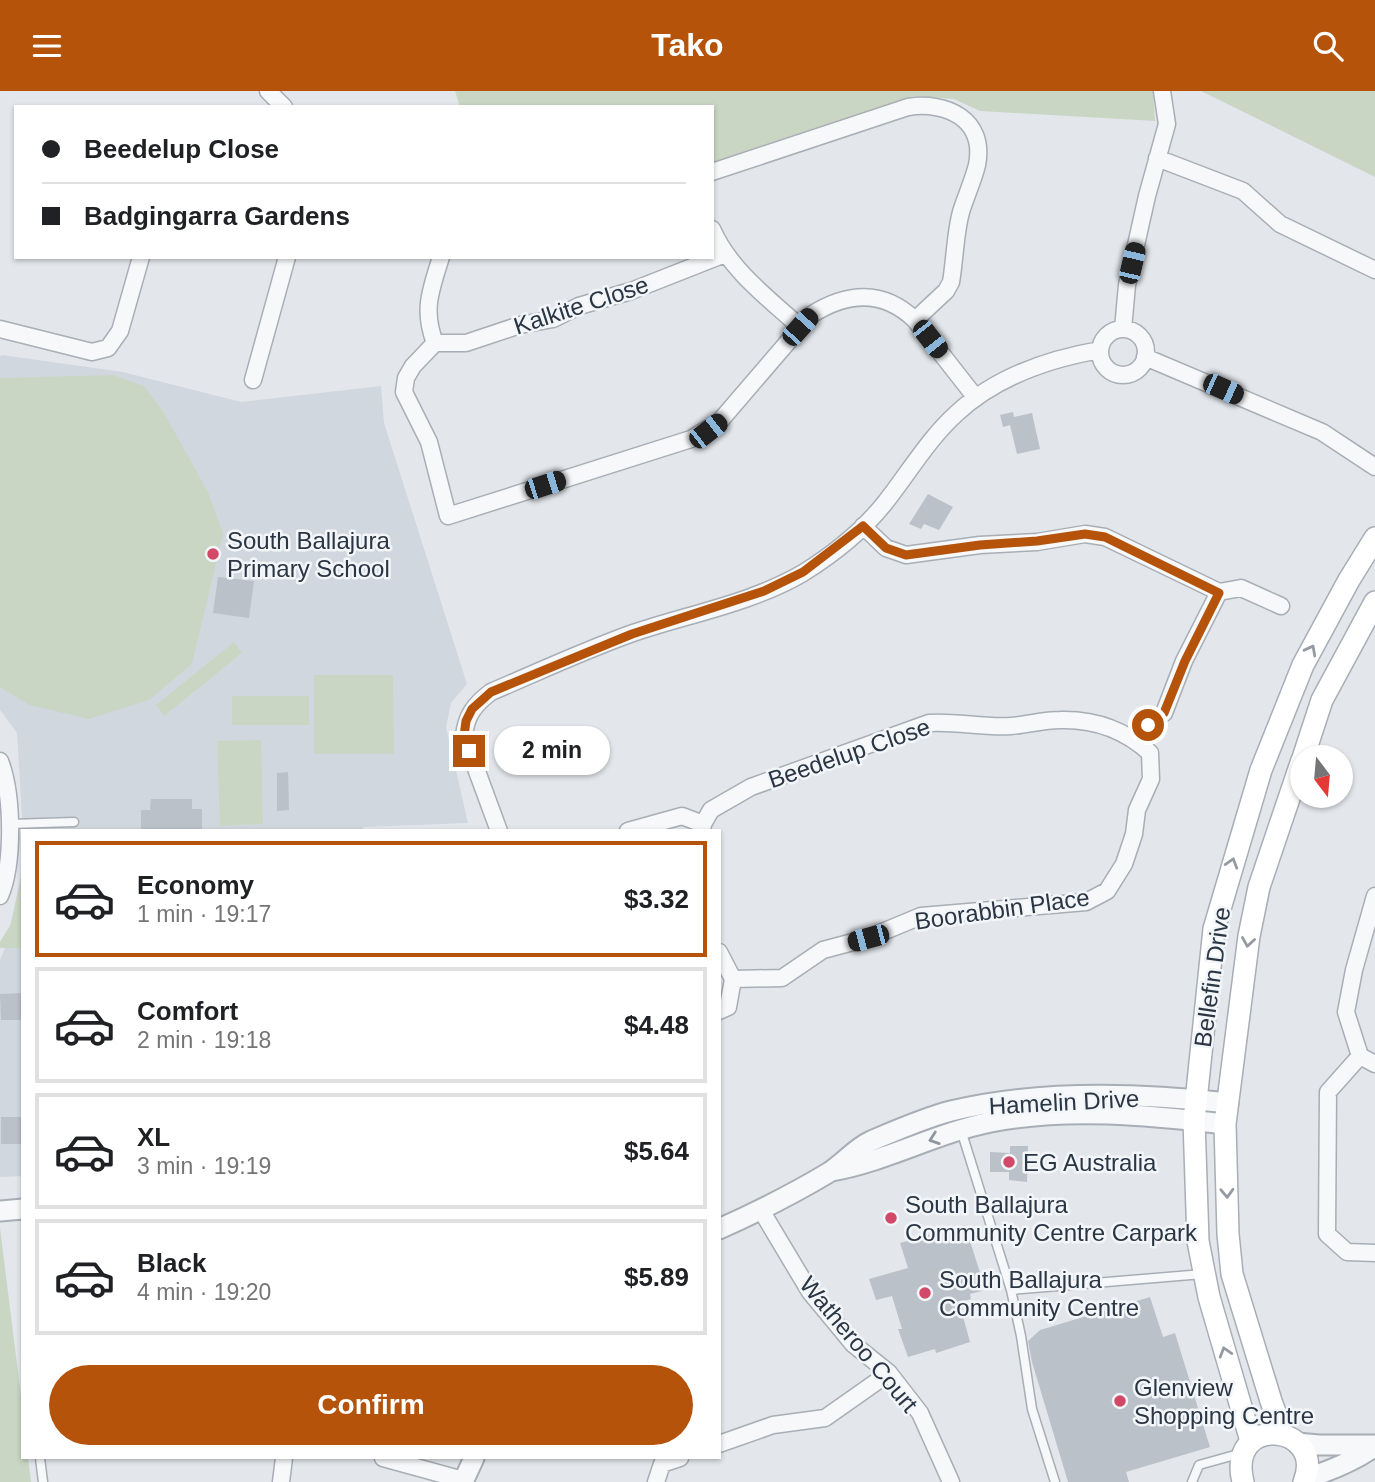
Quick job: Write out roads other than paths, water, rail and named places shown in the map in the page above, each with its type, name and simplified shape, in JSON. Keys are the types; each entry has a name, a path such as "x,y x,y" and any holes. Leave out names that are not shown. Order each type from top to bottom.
{"main road":[{"name":"Bellefin Drive","path":"1243,1482 1239,1468 1247,1447 1203,1274 1196,1208 1194,1121 1214,929 1261,770 1303,665 1375,538"},
{"name":"Bellefin Drive","path":"1307,745 1322,700 1375,602"},
{"name":"Bellefin Drive","path":"1290,795 1259,887 1248,936 1225,1124 1228,1234 1232,1274 1270,1401 1290,1439 1307,1460 1305,1481"},
{"path":"1247,1447 1261,1436 1272,1433 1290,1439"}],"street":[{"path":"268,91 282,105"},
{"path":"1123,329 1127,285 1167,124 1162,91"},
{"path":"714,171 908,107 922,105 947,108 959,115 979,131 977,164 961,214 951,282 946,291 915,320"},
{"path":"1157,158 1243,191 1280,224 1375,270"},
{"path":"714,233 725,254 740,272 800,327"},
{"name":"Kalkite Close","path":"714,258 725,254"},
{"path":"0,329 92,352 108,348 120,331 140,259"},
{"path":"253,380 286,259"},
{"path":"440,259 428,299 427,314 435,343 413,366 406,378 404,392 429,442 448,516 691,439 708,431 720,421 811,315 827,304 862,297 893,302 915,320 976,398"},
{"name":"Kalkite Close","path":"435,343 466,343 520,325 553,319 587,303 631,291 712,259"},
{"path":"1123,329 1138,335 1145,349 1145,357 1142,364 1131,374 1115,374 1104,364 1100,349 1108,335 1123,329"},
{"path":"498,829 464,736 466,721 472,709 482,699 491,692 632,634 764,591 803,572 863,526 882,506 920,454 955,415 976,398 1013,376 1047,362 1100,349"},
{"path":"1145,357 1322,432 1375,467"},
{"path":"863,526 886,548 906,555 1085,534 1105,537 1219,593 1241,588 1281,606"},
{"path":"1132,737 1164,713 1185,661 1219,593"},
{"name":"Beedelup Close","path":"635,829 682,816 703,828 711,810 751,787 929,723 950,721 1009,727 1060,720 1096,723 1132,737"},
{"name":"Boorabbin Place","path":"733,979 782,978 823,950 868,938 921,916 1086,902 1107,891 1124,864 1137,810 1151,779 1150,753 1132,737"},
{"path":"0,761 6,776 10,824 7,881 0,896"},
{"path":"1375,896 1354,970 1346,1012 1360,1056 1375,1064"},
{"path":"721,956 733,979 727,1007 721,1010"},
{"path":"1360,1056 1328,1092 1327,1234 1347,1252 1375,1253"},
{"name":"Hamelin Drive","path":"721,1228 761,1210 831,1171 853,1150 919,1122 981,1105 1035,1098 1094,1096 1196,1099 1228,1103"},
{"name":"Hamelin Drive","path":"831,1171 862,1166 961,1130 991,1122 1054,1114 1122,1115 1225,1124"},
{"path":"0,1210 21,1209"},
{"name":"Watheroo Court","path":"761,1210 810,1292 853,1344 889,1373 920,1413 951,1482"},
{"path":"721,1443 773,1425 825,1418 889,1373"},
{"path":"1290,1439 1319,1445 1375,1445"},
{"path":"1305,1481 1365,1454 1375,1445"},
{"path":"281,1482 284,1459"},
{"path":"386,1459 463,1481 474,1459"},
{"path":"656,1482 662,1464 677,1459"}],"lane":[{"path":"10,824 74,822"},
{"path":"961,1130 1011,1290 1032,1409 1055,1482"},
{"path":"1011,1290 1203,1274"},
{"path":"1192,1482 1199,1465 1247,1447"},
{"path":"40,1459 43,1482"}],"place":[{"name":"South Ballajura Primary School","path":"213,554"},
{"name":"EG Australia","path":"1009,1162"},
{"name":"South Ballajura Community Centre Carpark","path":"891,1218"},
{"name":"South Ballajura Community Centre","path":"925,1293"},
{"name":"Glenview Shopping Centre","path":"1120,1401"}]}
